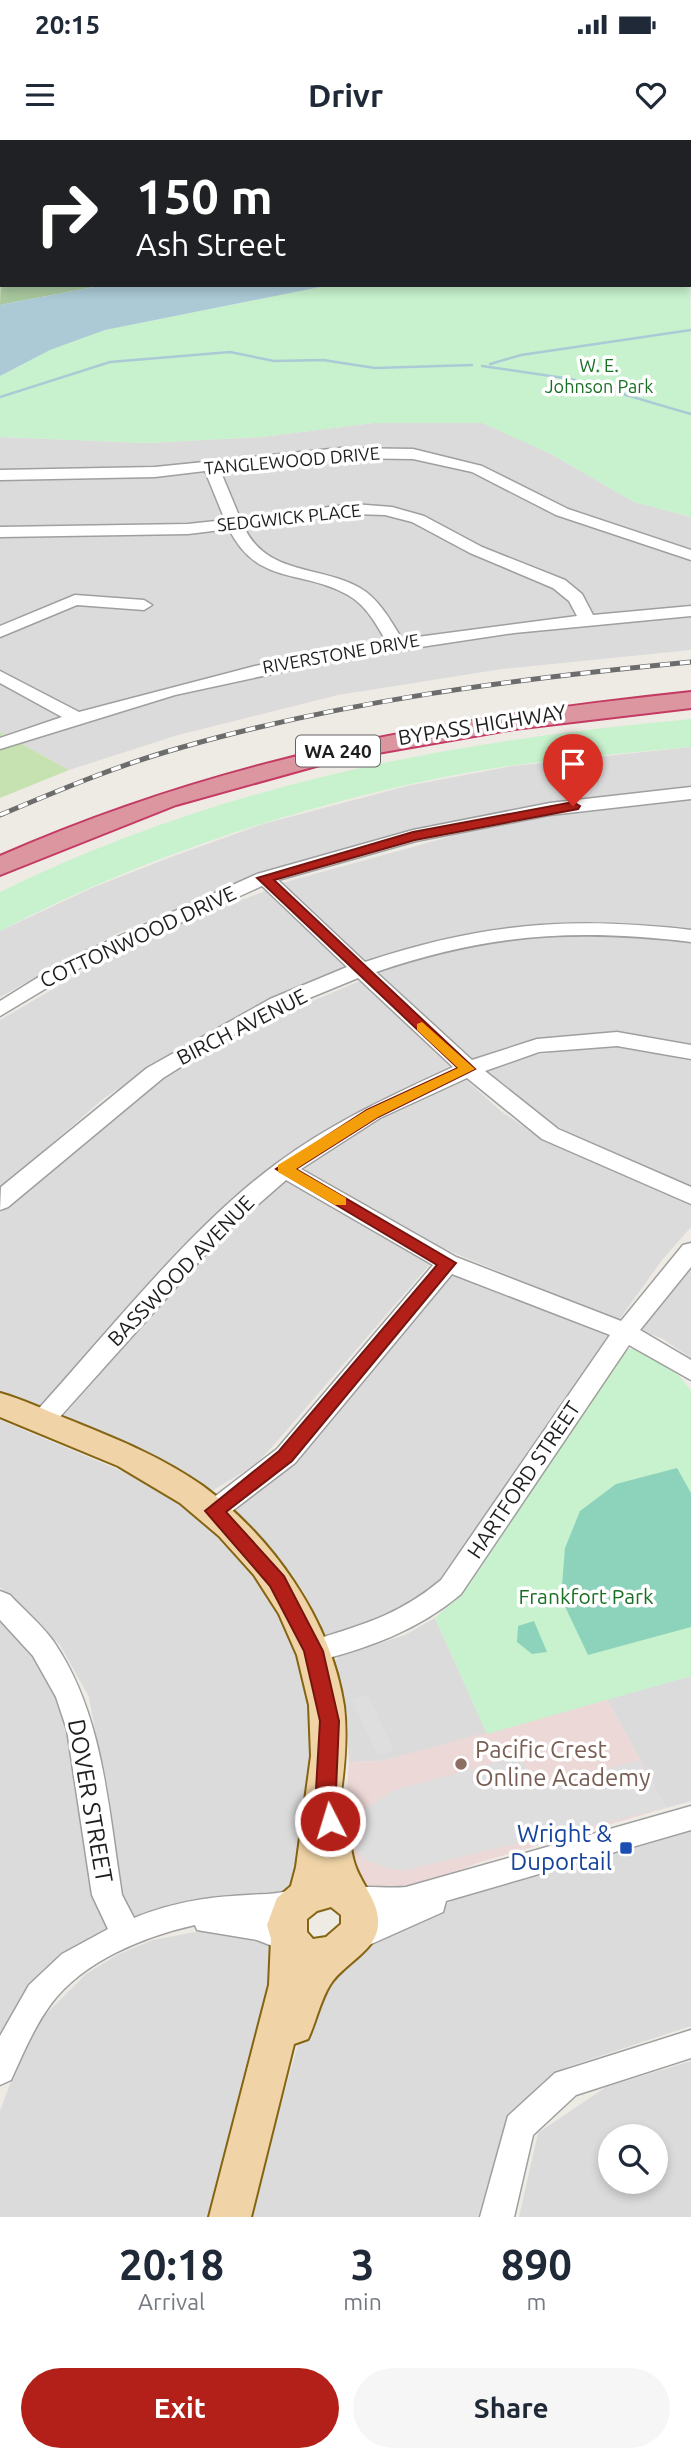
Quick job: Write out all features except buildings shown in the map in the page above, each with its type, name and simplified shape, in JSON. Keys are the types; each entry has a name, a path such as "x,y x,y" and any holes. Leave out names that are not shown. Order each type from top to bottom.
{"highway":[{"name":"BYPASS HIGHWAY","path":"0,846 123,796 254,755 320,739 527,702 691,686"},
{"name":"BYPASS HIGHWAY","path":"0,866 174,797 317,756 492,722 691,700"}],"main road":[{"path":"0,1404 147,1467 214,1511 277,1581 314,1651 330,1721 326,1790 316,1832 316,1870 302,1901 285,1923 289,1982 230,2217"},
{"path":"264,2090 294,2029 313,1977 358,1933 361,1915 350,1899 336,1863 326,1790"},
{"path":"302,1901 331,1891 350,1899"},
{"path":"288,1940 302,1953 312,1956 341,1947"}],"street":[{"name":"TANGLEWOOD DRIVE","path":"0,475 212,468 361,452 413,454 477,469 562,512 691,555"},
{"path":"212,468 248,548 264,562 294,573 330,580 357,593 374,610 395,642"},
{"name":"SEDGWICK PLACE","path":"0,532 188,529 353,509 386,510 418,519 476,550 559,583 576,598 587,619"},
{"path":"0,632 75,600 144,605"},
{"name":"RIVERSTONE DRIVE","path":"0,744 75,717 274,665 395,642 587,619 691,611"},
{"path":"0,676 75,717"},
{"name":"COTTONWOOD DRIVE","path":"0,1010 73,964 264,878 413,836 550,809 691,793"},
{"path":"264,878 468,1069 550,1134 691,1196"},
{"name":"BIRCH AVENUE","path":"0,1202 153,1074 252,1017 360,970 422,949 529,928 660,930 691,936"},
{"name":"BASSWOOD AVENUE","path":"41,1422 213,1231 284,1169 372,1113 468,1069 537,1046 617,1039 691,1052"},
{"path":"284,1169 448,1263 625,1332 691,1371"},
{"name":"HARTFORD STREET","path":"314,1651 390,1629 425,1611 451,1587 625,1332 691,1251"},
{"path":"214,1511 286,1456 448,1263"},
{"name":"DOVER STREET","path":"0,1602 43,1648 70,1696 81,1730 107,1895 127,1936"},
{"path":"350,1899 366,1903 399,1901 691,1818"},
{"path":"341,1947 475,1880"},
{"path":"0,2070 20,2025 57,1976 127,1936 209,1909 275,1907 302,1901"},
{"path":"160,1924 202,1920 234,1923 259,1927 288,1940"},
{"path":"497,2217 519,2127 566,2083 691,2043"}],"shaded area":[{"path":"482,422 551,454 634,502 691,517 691,650 502,669 338,695 178,735 69,770 0,732 0,437 147,443 262,437 373,423"},
{"path":"691,747 691,788 524,808 352,847 222,890 118,933 0,997 0,931 92,888 171,857 263,824 407,786 513,766"},
{"path":"691,800 691,930 594,922 497,928 408,948 366,962 282,883 463,833 565,814"},
{"path":"265,891 348,969 144,1072 104,1098 0,1189 0,1020 84,971 176,925"},
{"path":"606,933 691,943 691,1045 607,1034 568,1035 508,1047 473,1060 378,972 412,960 505,939"},
{"path":"360,981 454,1068 368,1107 250,1186 180,1249 39,1410 0,1393 0,1213 41,1174 174,1071 260,1023"},
{"path":"587,1047 627,1048 691,1061 691,1187 580,1139 544,1119 484,1072 517,1058"},
{"path":"465,1079 502,1112 535,1134 691,1204 691,1227 662,1260 619,1320 444,1249 304,1169 386,1116"},
{"path":"286,1180 431,1263 273,1446 255,1465 212,1491 130,1447 61,1419 194,1266"},
{"path":"691,1261 691,1358 663,1339 640,1330"},
{"path":"451,1272 609,1337 451,1571 425,1598 398,1615 326,1637 305,1594 276,1555 230,1509"},
{"path":"0,1420 124,1472 166,1495 213,1530 242,1560 274,1603 294,1646 308,1690 317,1747 292,1897 130,1920 114,1870 102,1768 89,1697 60,1645 0,1587"},
{"path":"0,1616 37,1652 69,1716 109,1930 60,1955 20,1999 0,2033"},
{"path":"435,1618 487,1734 382,1761 349,1762 345,1708 335,1662 339,1656 405,1635"},
{"path":"691,1676 691,1801 666,1808 607,1699"},
{"path":"368,1695 394,1750 377,1755 352,1700"},
{"path":"607,1699 666,1808 477,1863 417,1889 366,1893 339,1822 347,1792 349,1762 382,1761"},
{"path":"521,1756 537,1789 639,1760 666,1808 406,1870 389,1869 364,1859 357,1850 353,1832 355,1816 394,1790"},
{"path":"691,1830 691,2026 567,2067 505,2124 478,2217 249,2217 309,2005 369,1940 461,1897"},
{"path":"252,1931 279,1949 210,2217 0,2217 0,2111 20,2057 37,2023 86,1974 117,1955 153,1940 195,1932"},
{"path":"691,2061 691,2217 519,2217 538,2133 606,2087"}],"green space":[{"path":"1,287 94,287 0,305"},
{"name":"W. E. Johnson Park","path":"320,287 690,287 691,517 634,502 551,454 482,423 373,423 262,437 147,443 0,437 0,376 50,350 105,330"},
{"path":"691,719 691,747 493,768 405,785 346,800 286,816 168,856 55,904 0,931 0,892 83,854 167,822 337,773 424,755 601,728"},
{"path":"0,732 69,770 0,798"},
{"name":"Frankfort Park","path":"639,1348 674,1369 691,1391 691,1676 487,1734 435,1618 460,1596 472,1581 625,1350"},
{"path":"677,1468 691,1493 691,1627 588,1655 561,1598 565,1548 580,1511 616,1484"},
{"path":"534,1621 547,1652 532,1654 517,1642 518,1626"}],"water":[{"path":"94,287 320,287 105,330 50,350 0,376 0,305"}],"waterway":[{"path":"490,364 521,355 691,330"},
{"path":"0,397 110,362 230,352 274,361 323,360 375,368 472,365"},
{"path":"482,366 571,379 691,414"}],"railway":[{"path":"0,815 147,758 297,718 493,684 691,662"}],"slow traffic":[{"path":"340,1201 284,1169 372,1113 468,1069 422,1027"}],"place":[{"name":"Pacific Crest Online Academy","path":"461,1764"},
{"name":"Wright & Duportail","path":"626,1848"}],"route":[{"path":"330,1821 326,1790 330,1721 314,1651 304,1627 277,1581 214,1511 286,1456 448,1263 284,1169 372,1113 468,1069 264,878 413,836 573,806"}]}
